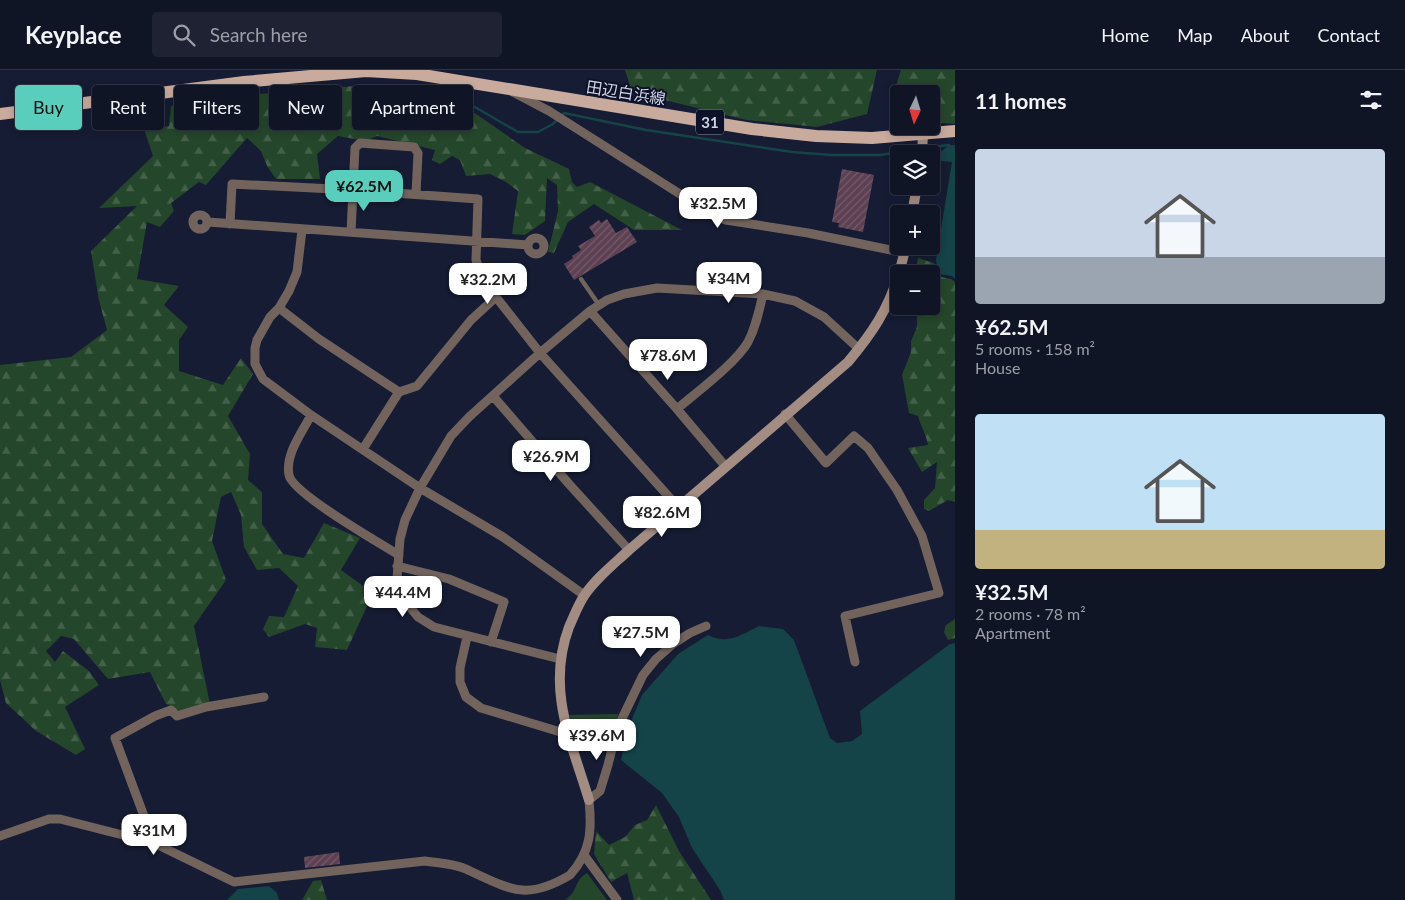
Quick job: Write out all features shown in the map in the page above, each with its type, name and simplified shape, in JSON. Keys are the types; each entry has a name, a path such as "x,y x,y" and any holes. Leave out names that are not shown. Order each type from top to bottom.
{"main road":[{"name":"田辺白浜線","path":"0,114 244,76 366,71 467,76 506,89 752,129 816,136 872,138 923,144 955,131"}],"street":[{"path":"506,89 549,111 713,215 726,220 890,247"},
{"path":"351,232 355,148 360,143 414,147 418,153 416,194"},
{"path":"230,224 232,184 478,199 476,260 484,284 540,353 678,507"},
{"path":"208,222 476,243 528,245"},
{"path":"302,230 296,272 289,291 279,308 270,317 254,348 255,364 263,379 311,415 420,488 503,538 584,595"},
{"path":"560,659 467,637 434,627 418,617 402,594 397,579 397,566 405,520 420,488 451,436 540,353 590,311 607,300 624,294 657,288 763,294 795,301 824,317 859,348"},
{"path":"677,409 732,361 747,344 757,321 763,294"},
{"path":"363,449 399,392 417,386 471,320 496,297"},
{"path":"542,898 556,890 572,873 584,855 591,829 589,800 567,734 561,708 560,659 565,637 584,595 629,550 785,414 848,362 877,325 890,298"},
{"path":"279,308 319,339 399,392"},
{"path":"590,311 726,467"},
{"path":"493,396 629,550"},
{"path":"785,414 826,463 854,436 868,448 896,490 922,536 939,593 845,616 855,662"},
{"path":"311,415 290,454 289,475 292,482 306,495 341,519 399,555"},
{"path":"397,566 449,579 504,602 491,642"},
{"path":"589,800 600,791 617,729 643,675 656,658 673,644 690,633 706,626"},
{"path":"467,637 460,668 460,682 466,697 481,708 567,734"},
{"path":"154,843 115,738 155,716 171,710 177,716 206,707 264,697"},
{"path":"0,836 48,819 60,818 154,843 234,882 425,861 446,863 469,870 518,898 531,900"},
{"path":"584,855 616,900"}],"lane":[{"path":"581,279 600,305"}],"green space":[{"path":"625,70 877,70 867,114 817,127 746,120 632,92"},
{"path":"901,70 955,70 955,124 940,123 940,85 896,85"},
{"path":"352,86 352,130 473,130 473,112 525,148 569,169 572,182 577,187 590,182 682,230 634,230 594,204 568,222 554,253 548,252 558,211 557,185 547,178 545,221 525,235 512,234 518,191 506,182 490,174 466,176 460,160 452,156 440,164 432,160 435,150 377,136 365,141 338,136 317,154 320,179 276,179 267,166 261,151 247,138 206,185 199,182 171,203 174,211 160,227 147,222 137,279 179,286 164,305 188,327 179,340 179,371 223,385 241,358 253,374 228,416 250,454 248,480 262,492 262,524 283,554 304,558 324,523 360,538 341,570 373,593 347,650 315,647 317,628 305,624 269,637 263,629 269,616 284,617 298,586 279,568 257,570 244,547 241,515 231,492 221,497 212,541 226,580 194,626 210,704 177,714 173,707 166,704 150,672 108,679 74,639 61,636 46,651 55,662 63,651 90,672 99,685 65,707 85,749 76,755 36,731 6,703 0,680 0,365 71,357 107,330 99,301 91,251 137,206 99,208 153,156 144,130 164,130 164,127 169,126 171,106 174,105 174,130 259,130 259,94 269,93 269,130 342,130 342,87"},
{"path":"918,258 934,263 934,265 917,265"},
{"path":"940,277 955,282 955,502 948,500 929,511 924,509 924,500 935,488 937,462 922,472 908,448 928,445 918,416 909,413 902,375 911,352 911,341 917,327 917,315 940,315"},
{"path":"955,619 955,638 948,640 944,632 946,625"},
{"path":"618,714 612,738 578,745 569,715"},
{"path":"656,805 679,851 711,900 634,900 627,873 611,882 594,854 596,831 609,845 625,837 635,825 647,820"},
{"path":"587,873 607,900 565,900 572,893 580,879"},
{"path":"321,880 327,900 302,900 313,881"}],"shaded area":[{"path":"949,145 955,145 955,279 952,276 940,274 940,265 937,265 936,260 937,255 940,255 940,236 952,162 940,161 940,152"},
{"path":"759,626 783,629 794,640 830,738 837,743 852,741 862,734 860,711 950,644 955,643 955,900 724,900 720,890 692,848 679,817 662,793 621,760 629,726 642,695 678,654 708,635 722,639 734,638"},
{"path":"269,886 277,893 279,900 227,900 238,889"}],"building":[{"path":"842,169 874,175 863,232 838,227 839,223 832,222"},
{"path":"607,219 616,233 627,227 637,242 574,280 564,264 581,250 578,246 595,236 589,227 599,220 601,223"},
{"path":"339,852 340,864 305,868 304,857"}],"waterway":[{"path":"473,106 518,132 538,132 553,124 564,113 646,130 792,152 831,155 890,154"},
{"path":"940,146 949,145"}]}
